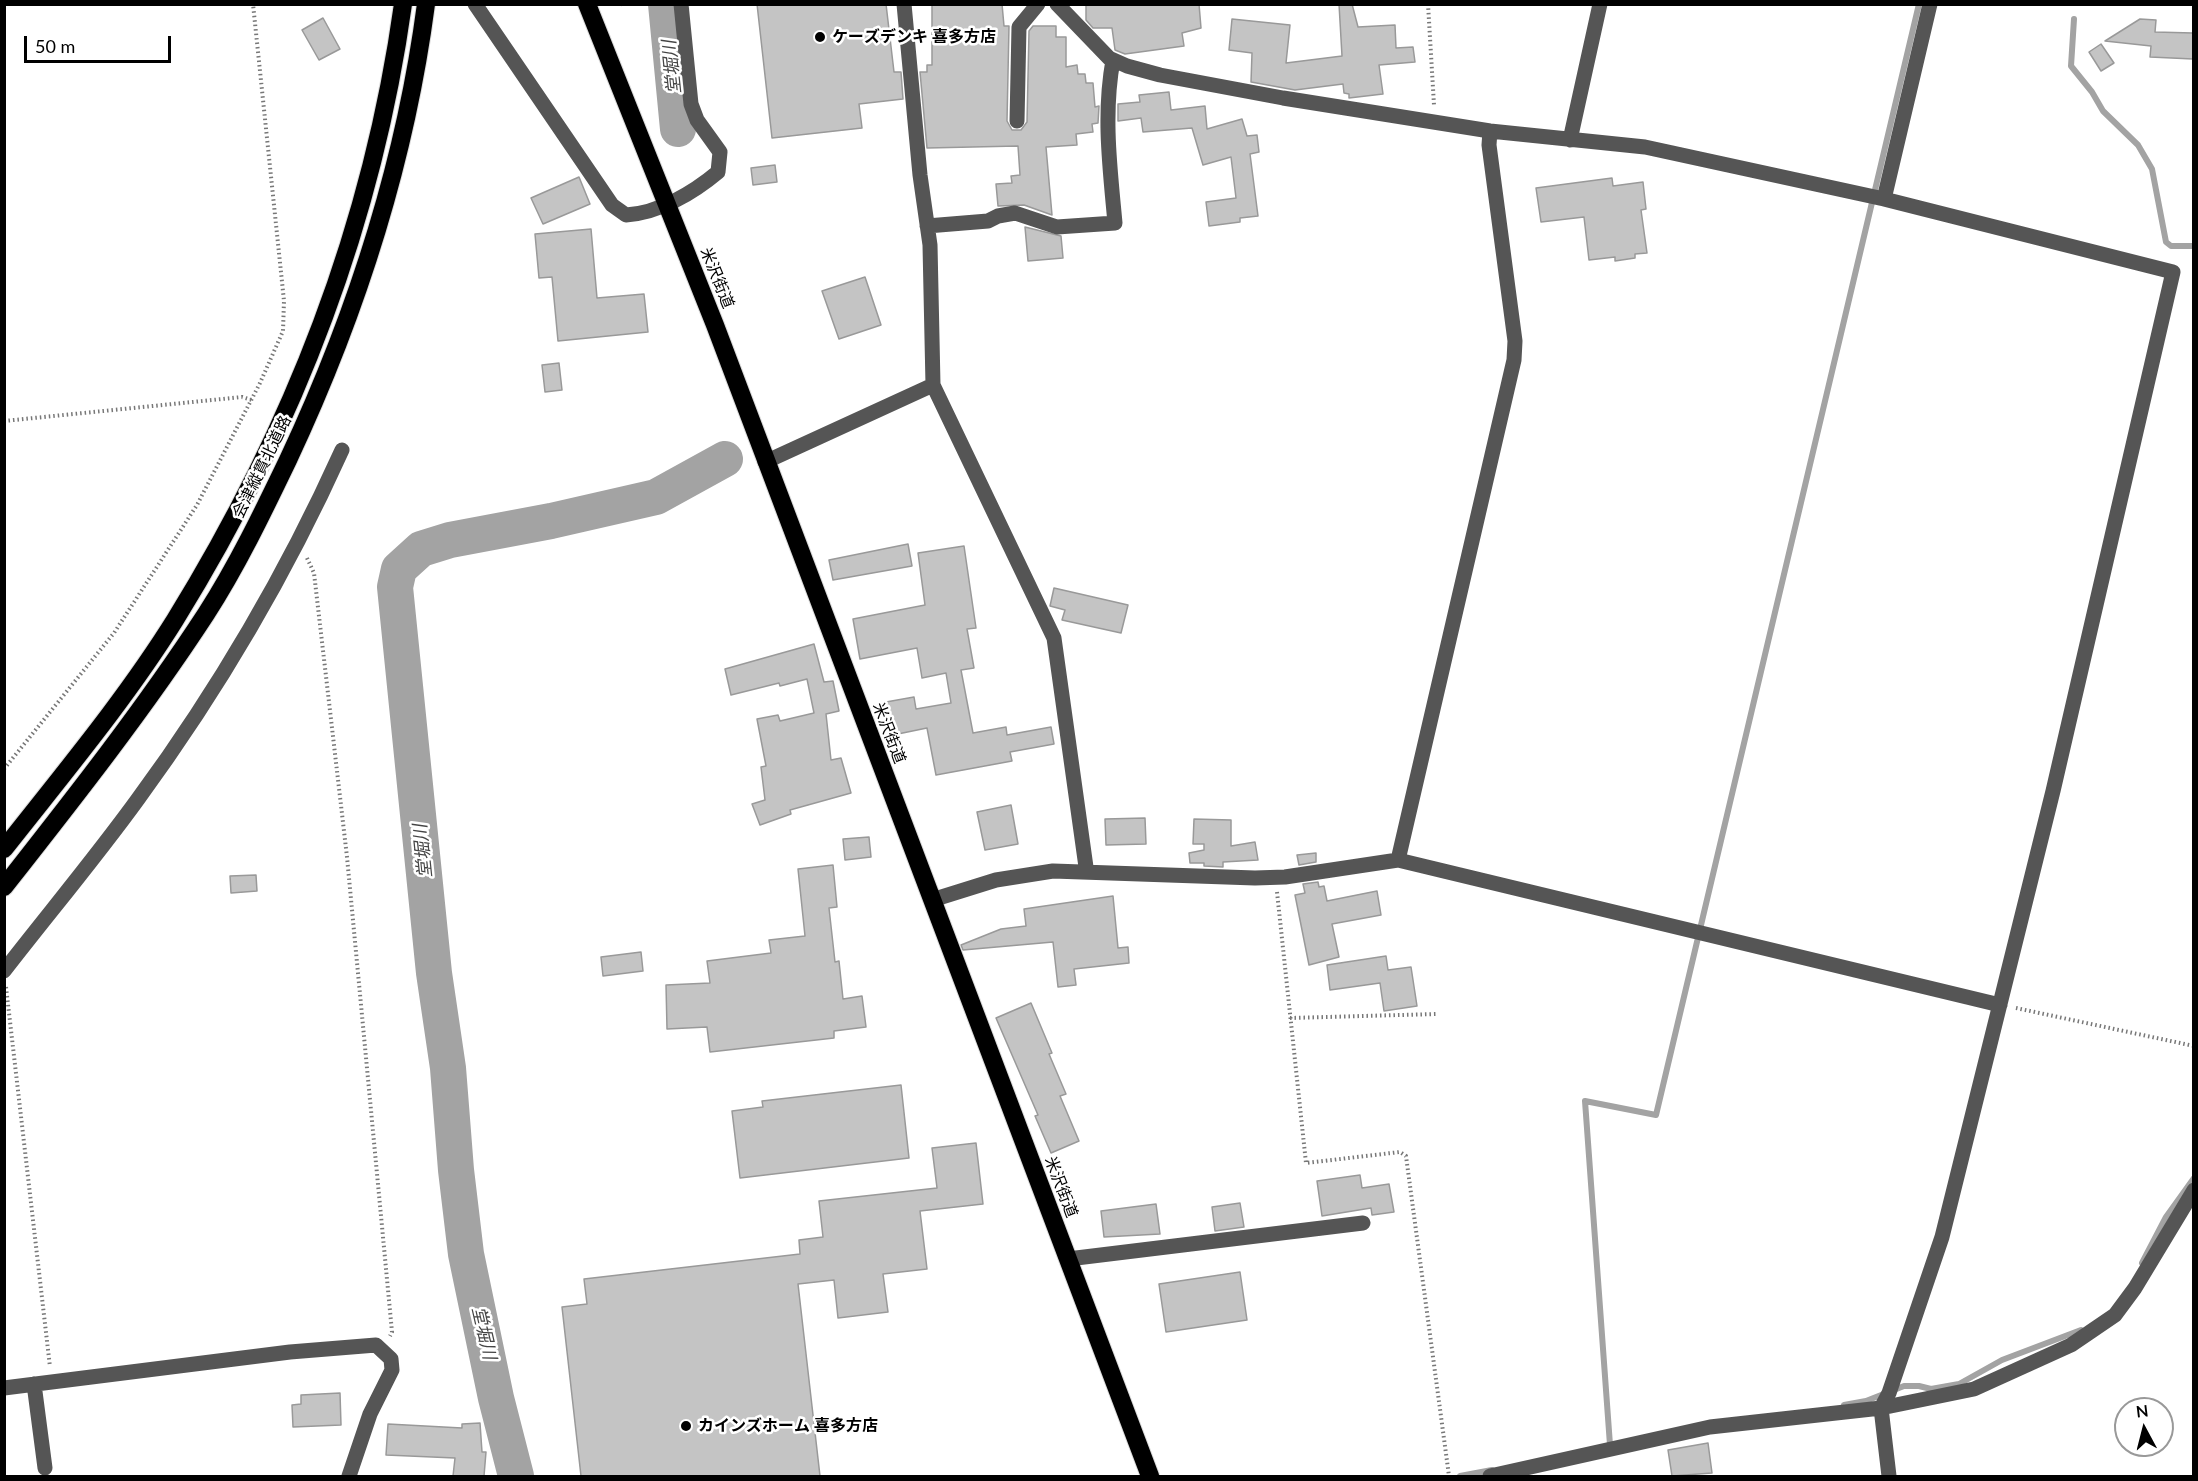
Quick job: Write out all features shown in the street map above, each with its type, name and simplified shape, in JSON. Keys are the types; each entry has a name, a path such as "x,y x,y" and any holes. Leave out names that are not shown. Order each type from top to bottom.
{"highway":[{"name":"会津縦貫北道路","path":"4,849 154,652 243,502 298,384 360,215 381,133 403,4"},
{"name":"会津縦貫北道路","path":"4,887 131,725 207,612 268,501 318,396 358,293 382,220 406,126 426,4"},
{"name":"米沢街道","path":"587,4 715,325 1150,1476"}],"street":[{"path":"475,4 612,205 626,215 644,213 666,204 704,184 718,172 720,153 697,120 691,104 681,4"},
{"path":"904,4 931,275 933,386 1054,638 1086,867"},
{"path":"1017,121 1019,27 1038,4"},
{"path":"1057,4 1113,60 1135,69 1199,83 1490,131 1645,147 1884,200 2166,268 2174,275 2000,1005 1942,1237 1889,1393 1881,1408 1889,1476"},
{"path":"1570,140 1600,4"},
{"path":"1884,200 1930,4"},
{"path":"927,226 988,221 998,216 1015,213 1057,227 1116,223 1107,136 1107,91 1113,60"},
{"path":"1398,860 1514,360 1515,341 1489,145 1490,131"},
{"path":"765,462 933,386"},
{"path":"4,971 138,799 227,665 296,546 342,450"},
{"path":"932,900 996,880 1053,871 1212,878 1275,877 1398,860 2000,1005"},
{"path":"1490,1476 1710,1428 1881,1408 1974,1389 2071,1345 2122,1307 2193,1190"},
{"path":"1068,1259 1363,1223"},
{"path":"4,1388 369,1344 382,1349 392,1359 392,1370 370,1414 349,1476"},
{"path":"34,1384 45,1468"}],"path":[{"path":"4,769 114,633 166,557 197,505 252,400 283,331 284,318 254,4"},
{"path":"1428,4 1435,94 1434,122"},
{"path":"4,421 242,397 252,400"},
{"path":"296,546 309,560 314,573 347,857 392,1332 382,1349"},
{"path":"1275,877 1306,1163 1401,1152 1406,1156 1449,1476"},
{"path":"4,984 8,988 52,1382"},
{"path":"2000,1005 2193,1046"},
{"path":"1290,1018 1436,1014"}],"building":[{"path":"757,4 886,4 894,72 901,72 903,99 859,104 862,128 772,138"},
{"path":"932,4 1002,4 1004,26 1009,26 1007,121 1012,130 1021,130 1027,122 1029,31 1033,26 1056,26 1056,37 1066,37 1066,67 1077,65 1078,74 1085,74 1086,83 1093,83 1095,107 1099,106 1098,123 1092,124 1093,132 1076,134 1077,145 1046,147 1052,215 1024,205 998,206 996,184 1012,183 1011,176 1020,175 1018,146 927,148 920,72 927,72 927,65 932,65"},
{"path":"1199,4 1201,28 1182,33 1184,46 1125,54 1115,50 1112,28 1093,28 1086,20 1086,5"},
{"path":"1339,4 1352,4 1358,27 1395,25 1396,48 1413,47 1415,62 1379,65 1383,94 1349,98 1349,94 1344,93 1343,84 1295,90 1251,82 1252,53 1229,50 1232,19 1290,25 1286,63 1342,56"},
{"path":"323,18 340,49 319,60 302,30"},
{"path":"2140,19 2156,20 2155,32 2193,33 2193,59 2150,57 2151,46 2105,41"},
{"path":"2101,44 2114,63 2101,71 2089,52"},
{"path":"1169,92 1171,110 1205,106 1207,129 1242,119 1247,136 1257,135 1259,152 1250,154 1258,216 1240,218 1240,222 1209,226 1206,202 1236,198 1231,157 1203,165 1192,128 1143,132 1141,118 1118,121 1118,104 1140,102 1139,95"},
{"path":"775,165 777,182 753,185 751,168"},
{"path":"579,177 590,204 543,224 531,198"},
{"path":"1612,178 1613,186 1643,182 1646,209 1641,210 1647,253 1635,254 1635,258 1615,261 1615,257 1589,260 1584,217 1541,222 1536,188"},
{"path":"1025,227 1061,236 1063,258 1028,261"},
{"path":"591,229 597,298 644,294 648,332 558,341 552,277 539,278 535,234"},
{"path":"865,277 881,325 839,339 822,291"},
{"path":"559,363 562,390 545,392 542,365"},
{"path":"908,544 912,566 833,580 829,560"},
{"path":"964,546 976,628 967,629 974,668 961,670 973,733 1006,727 1007,735 1051,727 1054,744 1010,752 1012,761 936,775 927,728 893,735 886,702 914,697 916,709 951,703 946,673 922,678 917,648 860,659 853,619 925,605 918,553"},
{"path":"1054,588 1128,605 1121,633 1062,620 1065,610 1050,606"},
{"path":"814,644 824,682 833,681 839,711 826,714 831,760 841,758 851,793 790,810 791,814 760,825 752,804 765,800 761,767 766,766 757,719 778,715 780,721 814,713 807,679 780,686 779,683 731,695 725,669"},
{"path":"1011,805 1018,844 985,850 977,812"},
{"path":"1145,818 1146,844 1106,845 1105,819"},
{"path":"1194,819 1231,820 1231,846 1255,842 1258,860 1223,862 1223,867 1190,863 1189,853 1204,850 1204,844 1193,844"},
{"path":"869,837 871,857 845,860 843,839"},
{"path":"1316,853 1316,862 1299,865 1297,855"},
{"path":"833,865 837,907 829,908 835,962 839,961 843,999 862,996 866,1027 834,1031 834,1038 710,1052 707,1027 667,1029 666,985 710,983 707,961 771,953 769,940 805,936 798,869"},
{"path":"256,875 257,891 231,893 230,876"},
{"path":"1318,882 1319,887 1324,886 1327,901 1377,891 1381,915 1332,924 1339,957 1309,965 1295,895 1305,893 1303,884"},
{"path":"1113,896 1118,948 1128,947 1129,963 1074,969 1076,985 1058,987 1053,942 963,950 961,945 1001,929 1026,926 1024,909"},
{"path":"641,952 643,971 603,976 601,957"},
{"path":"1386,956 1388,970 1411,967 1417,1006 1384,1011 1380,983 1330,990 1327,965"},
{"path":"1031,1003 1052,1053 1049,1054 1066,1094 1060,1096 1079,1141 1051,1153 1035,1116 1038,1115 996,1018"},
{"path":"901,1085 909,1158 740,1178 732,1111 763,1107 762,1101"},
{"path":"976,1143 983,1204 920,1211 927,1269 883,1274 888,1312 838,1318 834,1280 798,1284 820,1476 581,1476 562,1307 587,1304 584,1279 800,1254 799,1240 823,1237 819,1201 937,1188 932,1148"},
{"path":"1360,1175 1362,1188 1389,1184 1394,1212 1372,1215 1371,1208 1322,1216 1317,1181"},
{"path":"1240,1203 1244,1227 1215,1231 1212,1207"},
{"path":"1156,1204 1160,1234 1104,1237 1101,1211"},
{"path":"1240,1272 1247,1320 1166,1332 1159,1284"},
{"path":"340,1393 341,1425 293,1427 292,1405 301,1404 301,1395"},
{"path":"480,1423 482,1452 486,1452 484,1476 453,1476 455,1458 386,1455 388,1424 462,1428 462,1424"},
{"path":"1708,1443 1712,1473 1672,1476 1668,1450"}],"waterway":[{"name":"堂堀川","path":"666,4 678,129"},
{"path":"1610,1445 1585,1101 1656,1115 1919,4"},
{"path":"2074,19 2071,66 2092,92 2103,111 2138,145 2152,169 2166,242 2171,246 2194,246"},
{"name":"堂堀川","path":"516,1476 496,1398 466,1254 456,1170 448,1068 434,973 395,587 399,569 421,549 450,540 551,521 656,497 725,459"},
{"path":"2142,1263 2166,1217 2194,1178"},
{"path":"1844,1405 1866,1401 1904,1386 1931,1389 1959,1384 2002,1360 2081,1330"},
{"path":"1460,1476 1492,1470"}],"place":[{"name":"ケーズデンキ 喜多方店","path":"820,37"},
{"name":"カインズホーム 喜多方店","path":"686,1426"}]}
